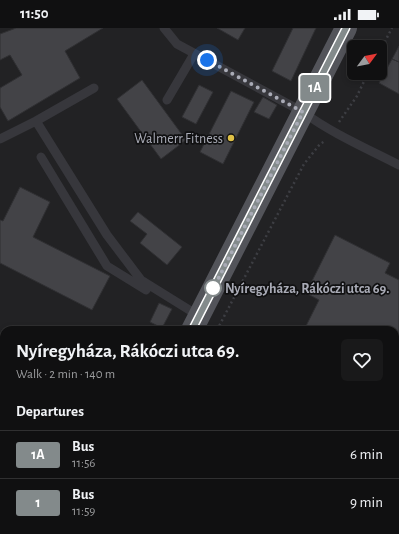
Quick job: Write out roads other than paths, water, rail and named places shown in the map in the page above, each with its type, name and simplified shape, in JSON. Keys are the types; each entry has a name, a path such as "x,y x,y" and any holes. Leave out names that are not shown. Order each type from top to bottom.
{"main road":[{"path":"191,317 303,112 346,28"}],"lane":[{"path":"164,28 176,44 303,112 333,131 399,165"},
{"path":"167,100 194,54"},
{"path":"0,139 36,121 94,88"},
{"path":"36,121 107,235 141,280 191,317"},
{"path":"41,157 107,266 191,317"}],"place":[{"name":"Walmerr Fitness","path":"231,138"},
{"name":"Nyíregyháza, Rákóczi utca 69.","path":"213,288"}]}
